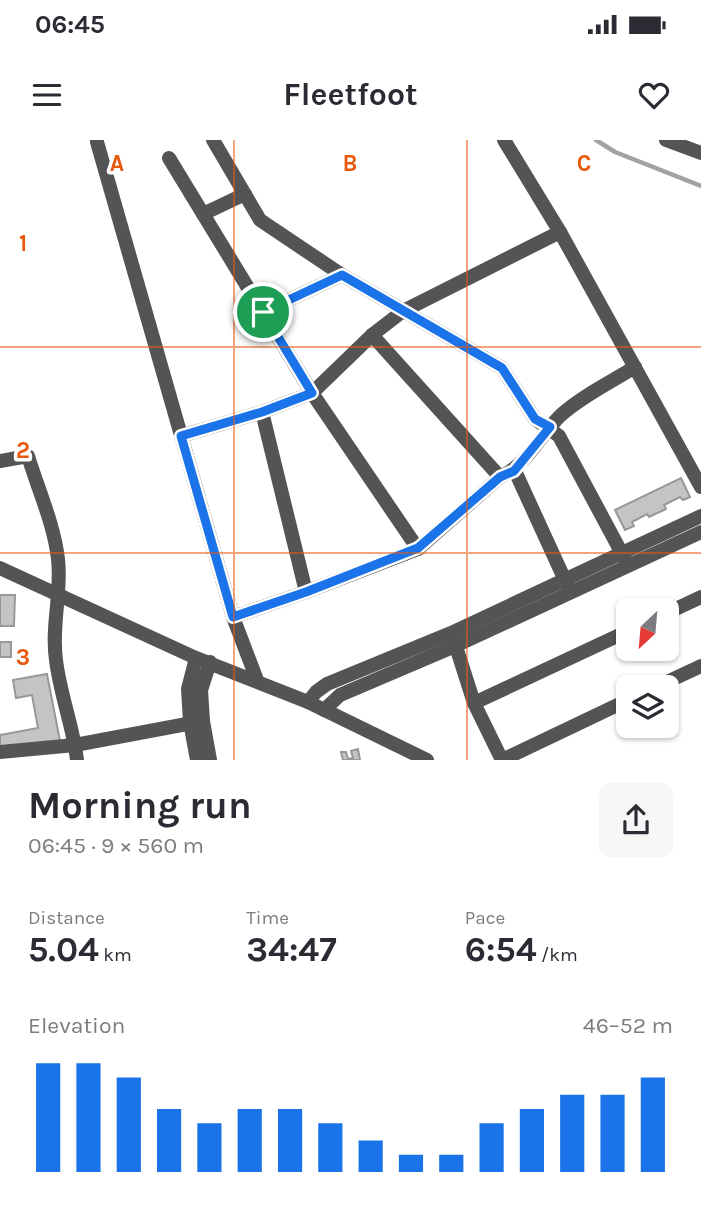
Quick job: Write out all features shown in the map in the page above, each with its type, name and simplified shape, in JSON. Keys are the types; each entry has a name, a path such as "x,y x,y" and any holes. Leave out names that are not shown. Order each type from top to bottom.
{"street":[{"path":"214,140 260,220 342,275 502,368 535,419 550,427 559,436 626,560"},
{"path":"504,140 560,232 701,487"},
{"path":"666,140 701,153"},
{"path":"97,142 233,617 257,680"},
{"path":"169,158 312,393 418,548"},
{"path":"203,214 245,194"},
{"path":"181,436 262,412 312,393 372,335 403,311 560,232"},
{"path":"263,312 342,275"},
{"path":"372,335 500,477"},
{"path":"233,617 418,548 500,477 514,471 564,412 635,367"},
{"path":"262,412 306,592"},
{"path":"0,461 28,456 58,558 55,659 76,753"},
{"path":"514,471 568,587"},
{"path":"626,560 701,516"},
{"path":"324,710 340,695 453,640 626,560 701,532"},
{"path":"0,568 203,660 308,702 427,760"},
{"path":"679,607 701,597"},
{"path":"474,703 616,637"},
{"path":"308,702 327,684 453,640"},
{"path":"453,640 474,703 502,760 616,706"},
{"path":"197,760 197,721 203,660"},
{"path":"679,676 701,666"},
{"path":"0,752 76,753 197,721"},
{"path":"197,721 210,760"}],"building":[{"path":"681,478 690,497 683,500 680,497 664,505 666,509 649,517 647,514 632,522 634,526 625,530 615,510"},
{"path":"0,595 15,595 14,626 0,626"},
{"path":"0,642 11,642 11,657 0,657"},
{"path":"47,674 60,741 0,752 0,735 38,728 32,695 16,698 13,680"},
{"path":"358,749 360,760 343,760 341,752 346,752 348,759 353,758 351,751"}],"waterway":[{"path":"596,140 615,152 701,186"}],"route":[{"path":"342,275 502,368 535,419 550,427 514,471 500,477 418,548 233,617 181,436 262,412 312,393 263,312 342,275"}]}
